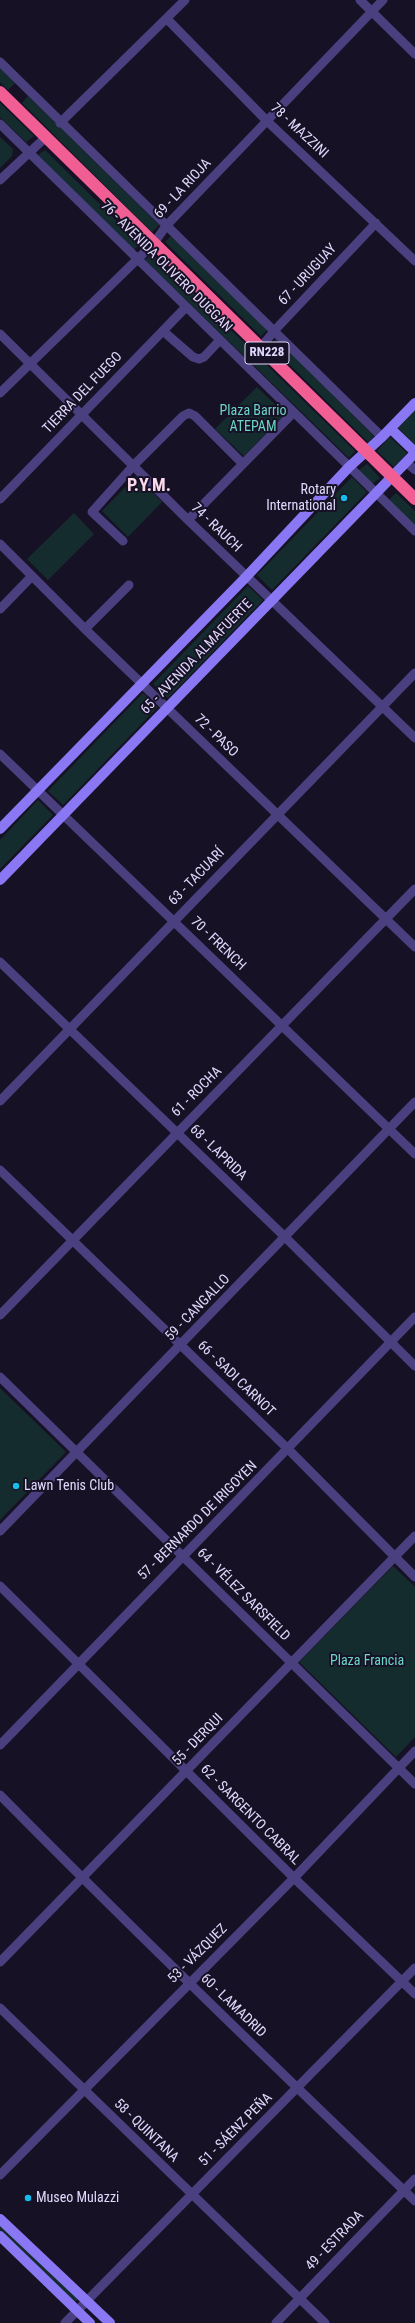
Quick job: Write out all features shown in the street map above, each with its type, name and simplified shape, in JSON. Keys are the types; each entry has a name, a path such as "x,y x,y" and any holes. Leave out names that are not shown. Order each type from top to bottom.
{"highway":[{"name":"76 - AVENIDA OLIVERO DUGGAN","path":"0,92 415,499"}],"main road":[{"name":"65 - AVENIDA ALMAFUERTE","path":"0,829 143,684 349,467 367,452 415,403"},
{"path":"391,428 415,453"},
{"name":"65 - AVENIDA ALMAFUERTE","path":"0,880 415,453"},
{"path":"0,2218 110,2323"},
{"path":"0,2236 90,2323"}],"street":[{"path":"60,123 185,0"},
{"path":"360,0 415,54"},
{"name":"69 - LA RIOJA","path":"0,393 29,363 154,243 166,226 383,0"},
{"name":"78 - MAZZINI","path":"167,19 267,121 415,261"},
{"name":"76 - AVENIDA OLIVERO DUGGAN","path":"0,62 60,123 275,330 382,437"},
{"name":"76 - AVENIDA OLIVERO DUGGAN","path":"0,124 415,531"},
{"path":"0,180 46,137"},
{"name":"67 - URUGUAY","path":"261,347 275,330 376,223"},
{"name":"TIERRA DEL FUEGO","path":"0,499 186,307"},
{"path":"163,331 193,357 198,359 204,357 220,340"},
{"name":"74 - RAUCH","path":"0,334 246,577 272,600 415,738"},
{"path":"123,541 92,512 134,465 183,416 189,413 195,416 243,464"},
{"path":"188,520 293,413"},
{"path":"406,462 415,470"},
{"name":"72 - PASO","path":"0,544 85,630 143,684 166,708 415,947"},
{"path":"0,609 32,576"},
{"path":"85,630 129,585"},
{"name":"63 - TACUARÍ","path":"0,1101 415,673"},
{"name":"70 - FRENCH","path":"0,754 37,791 64,814 415,1154"},
{"name":"61 - ROCHA","path":"0,1315 415,888"},
{"name":"68 - LAPRIDA","path":"0,962 285,1236 415,1366"},
{"name":"59 - CANGALLO","path":"0,1532 415,1102"},
{"name":"66 - SADI CARNOT","path":"0,1170 72,1242 182,1345 415,1577"},
{"name":"57 - BERNARDO DE IRIGOYEN","path":"0,1745 415,1317"},
{"name":"64 - VÉLEZ SARSFIELD","path":"0,1377 415,1784"},
{"name":"55 - DERQUI","path":"0,1962 83,1879 290,1663 415,1536"},
{"name":"62 - SARGENTO CABRAL","path":"0,1586 294,1878 415,1994"},
{"name":"53 - VÁZQUEZ","path":"0,2175 83,2089 294,1878 415,1751"},
{"name":"60 - LAMADRID","path":"0,1795 189,1983 415,2200"},
{"name":"51 - SÁENZ PEÑA","path":"65,2323 415,1968"},
{"name":"58 - QUINTANA","path":"0,2008 324,2323"},
{"name":"49 - ESTRADA","path":"276,2323 415,2179"}],"green space":[{"path":"0,68 15,83 8,90 0,82"},
{"path":"28,96 159,225 152,232 22,103"},
{"path":"0,103 34,136 26,142 0,117"},
{"path":"0,137 13,149 12,156 0,168"},
{"path":"45,150 140,244 134,250 38,155"},
{"path":"171,236 267,330 261,336 165,242"},
{"path":"152,253 355,451 349,458 145,260"},
{"path":"276,339 374,436 368,442 270,345"},
{"name":"Plaza Barrio ATEPAM","path":"257,387 285,414 244,456 215,429"},
{"path":"415,410 415,445 398,428"},
{"path":"390,437 407,453 394,467 377,451"},
{"path":"367,464 380,478 371,485 358,471"},
{"path":"136,476 162,502 128,537 102,511"},
{"path":"352,477 367,492 272,590 257,575"},
{"path":"396,493 415,511 415,527 388,501"},
{"path":"74,513 94,534 48,580 27,559"},
{"path":"248,586 263,600 168,698 153,684"},
{"path":"143,693 158,707 63,805 48,791"},
{"path":"38,800 53,815 0,869 0,840"},
{"name":"Lawn Tenis Club","path":"0,1388 66,1452 0,1520"},
{"name":"Plaza Francia","path":"393,1566 415,1587 415,1737 396,1757 299,1662"},
{"path":"0,2225 78,2299 75,2302 0,2230"}],"place":[{"name":"Rotary International","path":"344,498"},
{"name":"Lawn Tenis Club","path":"16,1486"},
{"name":"Museo Mulazzi","path":"28,2198"}],"district":[{"name":"P.Y.M.","path":"149,486"}]}
